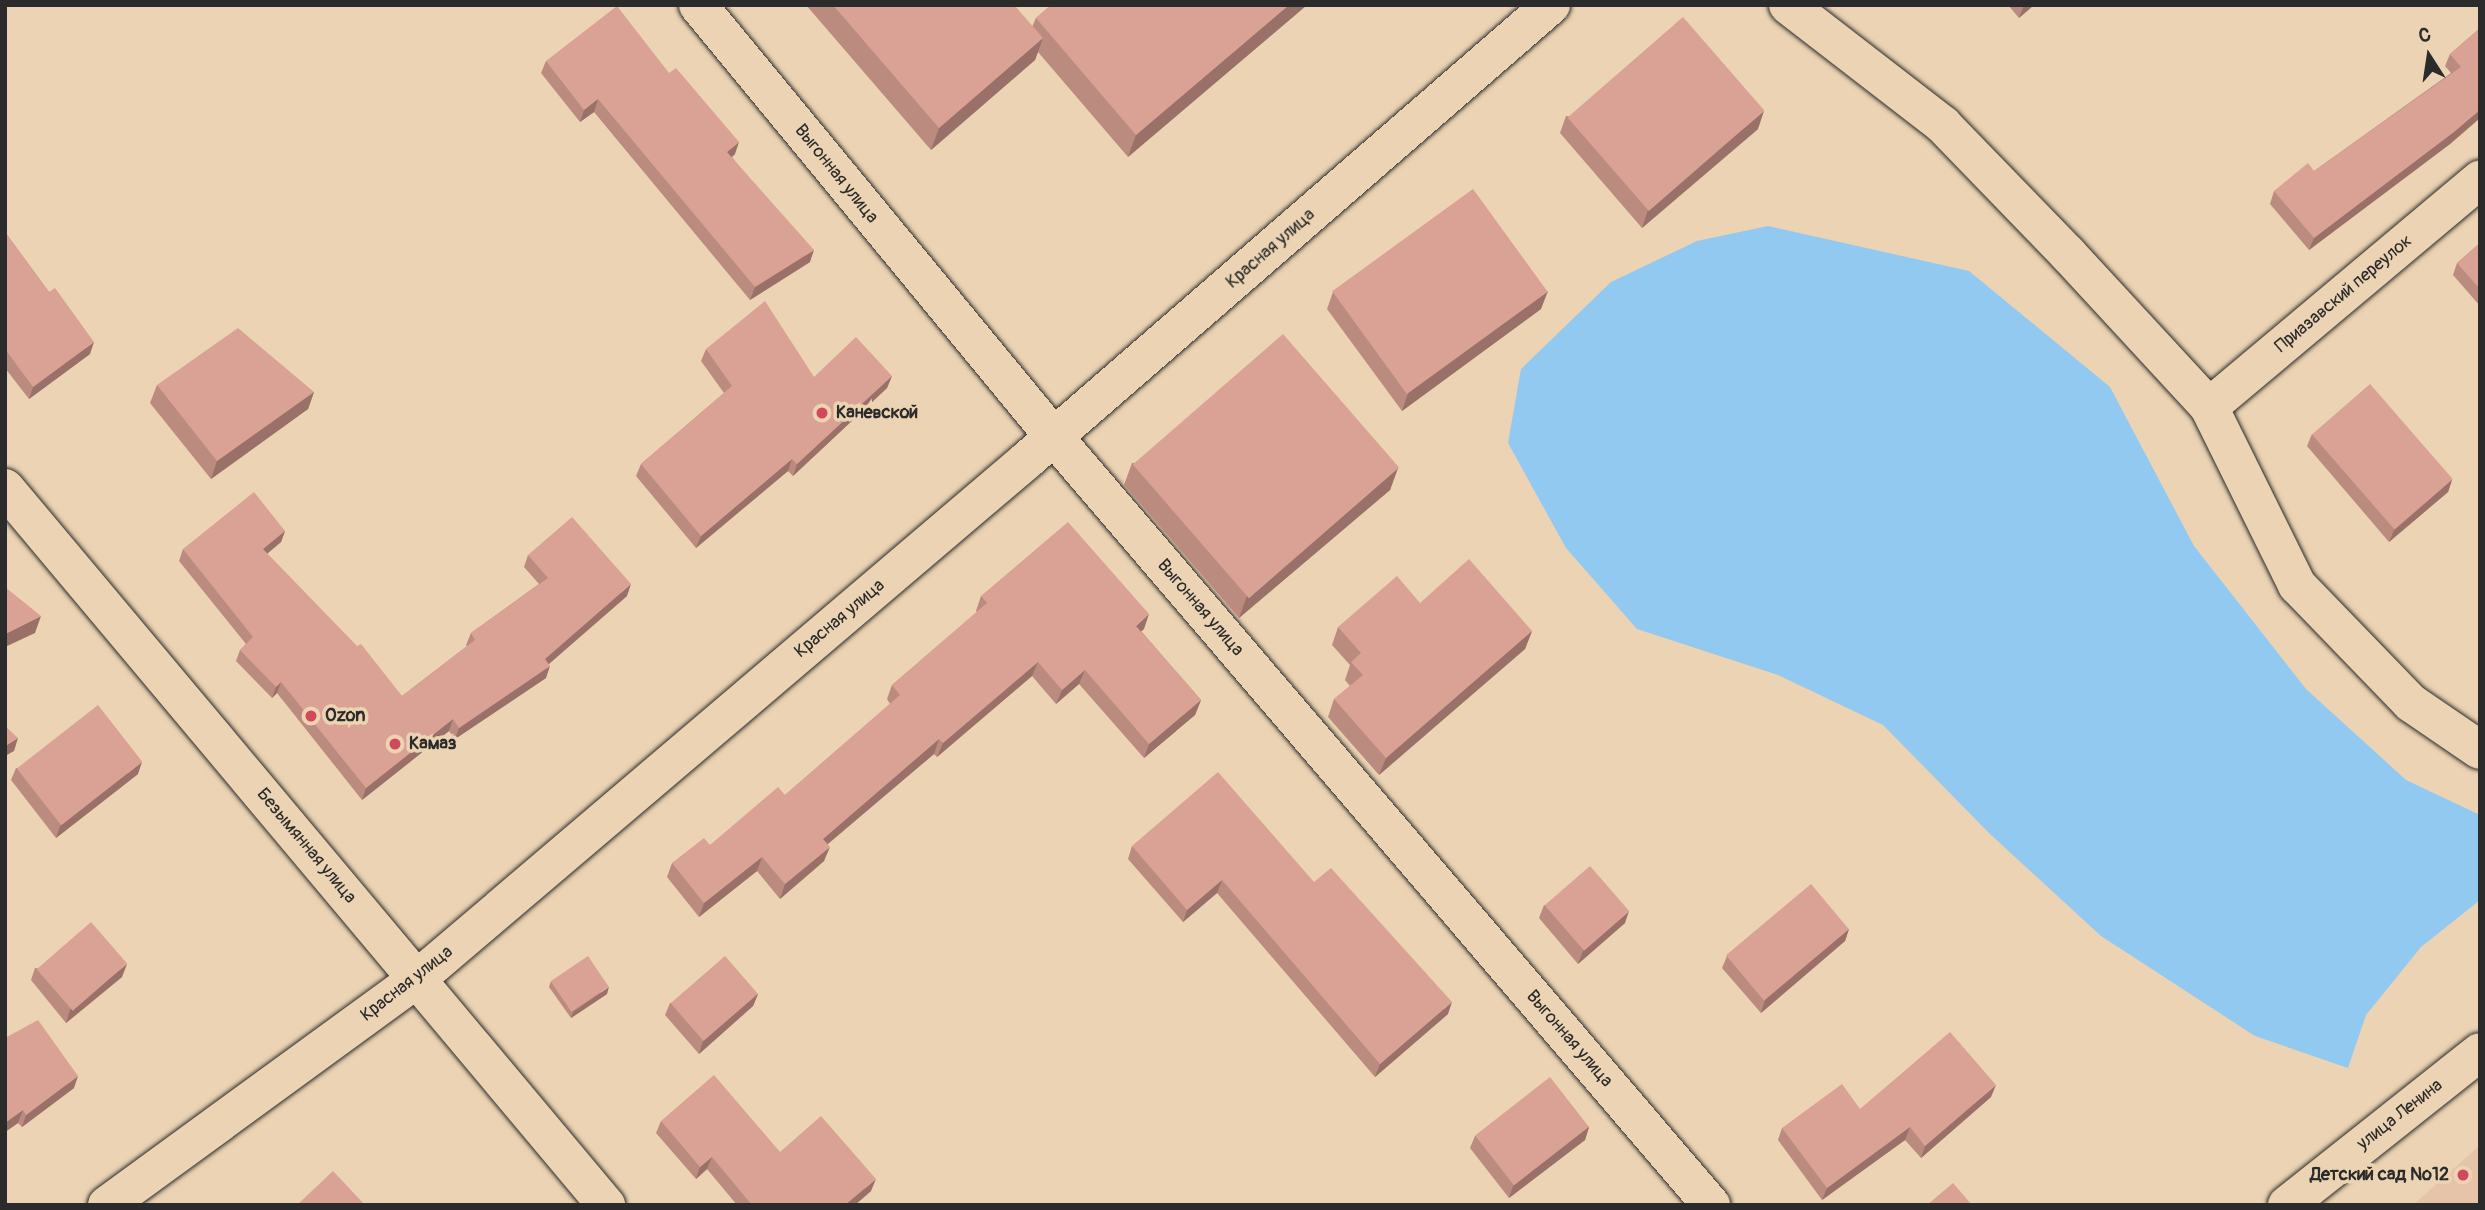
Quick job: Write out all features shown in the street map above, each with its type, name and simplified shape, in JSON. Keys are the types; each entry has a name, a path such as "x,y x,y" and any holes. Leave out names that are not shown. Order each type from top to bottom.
{"street":[{"name":"Выгонная улица","path":"698,5 1054,437 1711,1205"},
{"name":"Красная улица","path":"107,1205 417,979 1054,437 1552,5"},
{"path":"1788,5 1943,125 2209,407 2297,585 2411,703 2480,750"},
{"name":"Приазавский переулок","path":"2209,407 2480,180"},
{"name":"Безымянная улица","path":"5,488 606,1205"},
{"name":"улица Ленина","path":"2287,1205 2480,1052"}],"shaded area":[{"name":"Детский сад №12","path":"2480,1145 2480,1205 2413,1205"}],"water":[{"path":"1768,226 1969,271 2110,387 2194,546 2306,689 2406,780 2480,815 2480,900 2421,947 2366,1015 2348,1068 2255,1036 2101,936 1990,834 1883,725 1778,675 1637,629 1566,548 1508,443 1521,369 1611,282 1697,241"}],"building":[{"path":"833,5 1014,5 1043,38 939,128"},
{"path":"1051,5 1289,5 1136,135 1036,18"},
{"path":"617,6 669,73 676,68 739,142 727,152 814,250 755,287 598,99 584,110 546,61"},
{"path":"1683,17 1764,111 1649,211 1568,117"},
{"path":"2480,28 2480,110 2314,238 2274,191 2308,163 2314,171 2461,67 2450,54"},
{"path":"1473,189 1548,292 1407,394 1332,291"},
{"path":"5,232 49,292 55,288 94,342 33,387 5,349"},
{"path":"2480,243 2480,289 2457,263"},
{"path":"765,301 814,377 856,337 892,376 797,464 792,459 701,536 641,464 732,386 706,349"},
{"path":"238,328 314,392 217,461 157,385"},
{"path":"1283,334 1399,468 1249,598 1133,465"},
{"path":"2370,384 2453,479 2395,530 2312,435"},
{"path":"254,492 285,531 263,549 357,646 361,644 402,696 475,640 471,633 548,578 528,555 572,517 631,584 545,659 550,666 459,728 453,719 366,788 281,682 276,687 240,650 253,637 183,549"},
{"path":"1068,522 1149,614 1136,626 1201,700 1149,744 1085,670 1062,690 1038,662 943,743 939,739 823,839 830,847 785,884 762,857 704,903 672,863 704,838 710,845 778,787 785,795 900,695 892,685 987,603 981,596"},
{"path":"1469,559 1532,631 1386,758 1334,699 1363,675 1351,662 1361,653 1338,627 1397,576 1420,603"},
{"path":"5,587 41,616 5,634"},
{"path":"98,705 142,762 61,825 17,768"},
{"path":"5,726 18,738 5,746"},
{"path":"1218,772 1314,882 1331,868 1452,1002 1380,1064 1222,880 1187,910 1132,846"},
{"path":"1590,866 1629,911 1584,951 1545,905"},
{"path":"1811,884 1849,929 1764,1001 1726,955"},
{"path":"91,922 127,964 73,1011 37,969"},
{"path":"588,956 609,987 571,1012 551,981"},
{"path":"725,956 758,994 703,1041 671,1003"},
{"path":"38,1020 78,1076 26,1115 23,1110 5,1123 5,1038"},
{"path":"1950,1032 1996,1085 1925,1146 1910,1127 1827,1188 1782,1128 1842,1084 1860,1109"},
{"path":"714,1075 780,1152 821,1116 876,1179 845,1205 752,1205 712,1157 700,1167 661,1121"},
{"path":"1550,1077 1589,1127 1514,1185 1475,1135"},
{"path":"333,1171 365,1205 297,1205"},
{"path":"1953,1183 1972,1205 1927,1205"}],"place":[{"name":"Каневской","path":"822,413"},
{"name":"Ozon","path":"311,716"},
{"name":"Камаз","path":"395,744"},
{"name":"Детский сад №12","path":"2463,1175"}]}
